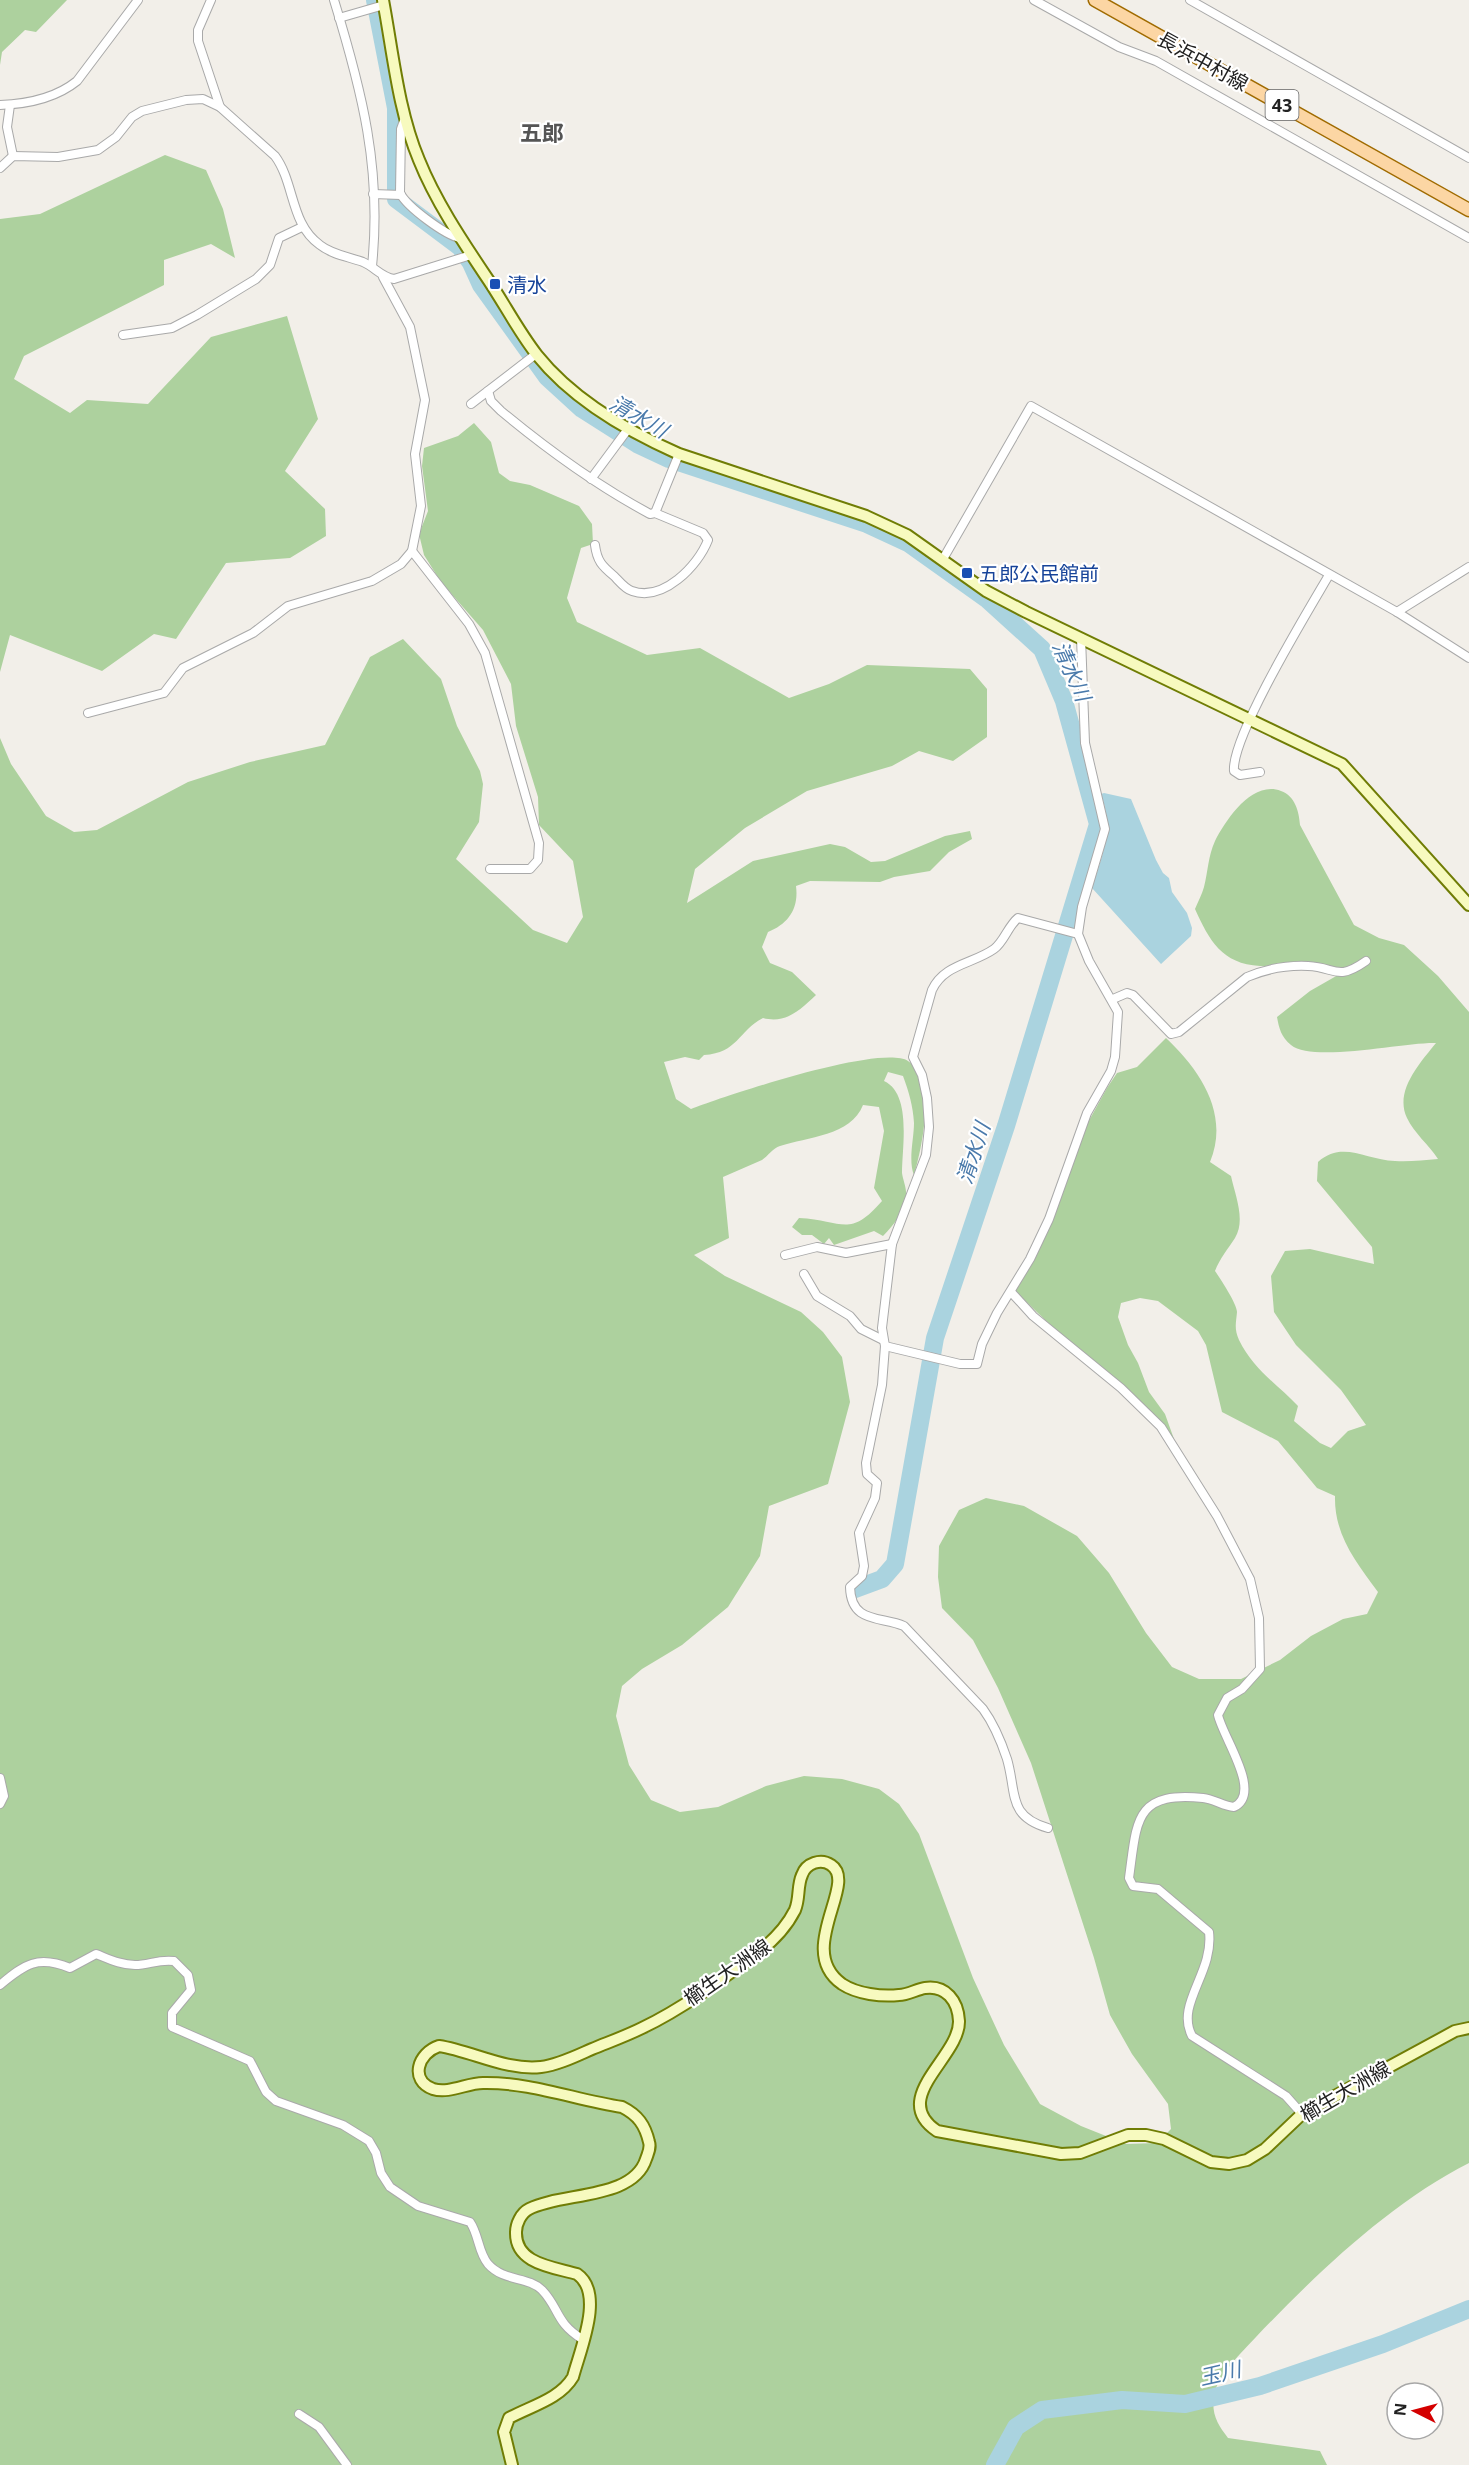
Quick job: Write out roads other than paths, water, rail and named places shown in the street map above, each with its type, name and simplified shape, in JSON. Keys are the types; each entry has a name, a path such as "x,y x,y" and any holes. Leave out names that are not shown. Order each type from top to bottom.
{"main road":[{"name":"長浜中村線","path":"1095,0 1469,210"},
{"path":"383,2 405,118 418,160 471,255 536,354 550,370 585,399 628,429 679,454 866,516 907,535 986,591 1149,673 1250,718 1342,764 1469,905"},
{"name":"櫛生大洲線","path":"512,2465 504,2432 509,2418 567,2386 573,2377 592,2302 585,2279 578,2274 525,2257 516,2243 516,2225 526,2210 547,2202 619,2186 639,2176 650,2147 645,2127 634,2113 622,2107 506,2082 475,2083 447,2090 433,2089 424,2082 419,2072 420,2059 427,2050 439,2046 516,2066 542,2067 643,2028 682,2005 776,1938 794,1911 800,1896 802,1874 809,1865 818,1861 830,1863 838,1871 840,1883 823,1940 825,1963 835,1978 858,1992 900,1995 926,1988 939,1989 951,1995 958,2008 959,2024 952,2042 922,2090 920,2101 923,2117 937,2132 1061,2154 1080,2153 1128,2135 1146,2135 1164,2139 1211,2162 1229,2164 1247,2160 1256,2155 1302,2114 1419,2049 1455,2031 1469,2028"}],"street":[{"path":"0,105 10,105 64,91 77,81 138,0"},
{"path":"211,0 198,30 198,41 220,107"},
{"path":"334,0 369,130 375,238 372,266"},
{"path":"1034,0 1119,47 1156,61 1469,238"},
{"path":"1190,0 1469,158"},
{"path":"339,18 383,2"},
{"path":"0,168 13,156 57,157 98,150 116,137 132,117 142,111 186,100 203,99 220,107 282,165 302,227 320,246 372,266 383,278 410,327 425,400 415,454 421,506 412,551 401,564 372,581 288,606 253,633 183,668 164,693 88,714"},
{"path":"10,105 7,127 13,156"},
{"path":"401,195 401,129 405,118"},
{"path":"373,194 401,195 426,218 462,239"},
{"path":"123,335 172,328 197,315 256,279 270,265 279,238 302,227"},
{"path":"383,278 394,279 471,255"},
{"path":"471,404 536,354"},
{"path":"488,391 491,401 501,411 612,494 650,513 704,533 708,540 701,557 692,568 665,587 648,594 631,591 597,560 595,546"},
{"path":"943,559 1031,406 1397,612 1469,658"},
{"path":"591,479 628,429"},
{"path":"655,513 679,454"},
{"path":"412,551 469,624 485,653 539,843 538,860 530,869 490,869"},
{"path":"1397,612 1469,567"},
{"path":"1260,772 1240,775 1234,771 1237,749 1250,718 1329,575"},
{"path":"804,1274 817,1296 850,1316 861,1329 884,1343 960,1364 977,1364 982,1344 1049,1220 1087,1113 1111,1071 1115,1057 1118,1012 1113,999 1089,961 1078,934 1082,907 1105,829 1085,743 1081,638"},
{"path":"1048,1828 1031,1823 1017,1807 1007,1760 992,1721 983,1709 904,1626 886,1620 869,1619 856,1607 850,1594 850,1587 862,1576 864,1566 859,1533 875,1498 877,1483 867,1474 866,1463 882,1385 892,1244 926,1155 929,1127 927,1098 922,1075 913,1056 936,981 951,969 996,948 1018,918 1078,934"},
{"path":"1113,999 1127,993 1133,995 1171,1034 1179,1032 1247,977 1259,972 1309,966 1336,973 1354,969 1366,961"},
{"path":"785,1255 817,1247 846,1253 892,1244"},
{"path":"1011,1292 1033,1316 1121,1388 1161,1427 1218,1516 1250,1579 1259,1618 1260,1669 1242,1689 1227,1698 1218,1715 1221,1728 1242,1774 1247,1791 1245,1798 1234,1807 1204,1798 1163,1798 1154,1802 1142,1814 1129,1878 1133,1886 1158,1889 1209,1932 1210,1948 1207,1964 1187,2011 1186,2025 1191,2037 1286,2096 1302,2114"},
{"path":"0,1778 4,1796 0,1804"},
{"path":"0,1984 18,1970 45,1960 70,1968 96,1954 122,1964 137,1965 158,1959 174,1961 188,1975 191,1990 172,2013 172,2027 250,2061 266,2092 276,2101 343,2125 369,2141 376,2153 381,2173 390,2187 418,2206 470,2222 481,2253 489,2266 506,2278 534,2284 543,2291 565,2328 582,2339"},
{"path":"299,2414 319,2427 346,2465"}],"water":[{"path":"1101,794 1131,799 1156,860 1163,873 1169,878 1172,892 1187,913 1192,928 1191,936 1161,964 1092,888 1106,841 1107,819"}],"waterway":[{"name":"清水川","path":"375,0 396,108 396,199 460,247 471,263 481,285 547,377 582,409 637,444 669,459 867,524 908,543 988,600 1042,649 1064,701 1098,824 1006,1126 935,1338 895,1564 882,1579 855,1589"},
{"name":"玉川","path":"995,2465 1016,2427 1042,2410 1122,2400 1185,2404 1260,2386 1383,2344 1469,2309"}],"place":[{"name":"清水","path":"495,284"},
{"name":"五郎公民館前","path":"967,573"}],"district":[{"name":"五郎","path":"542,132"}]}
